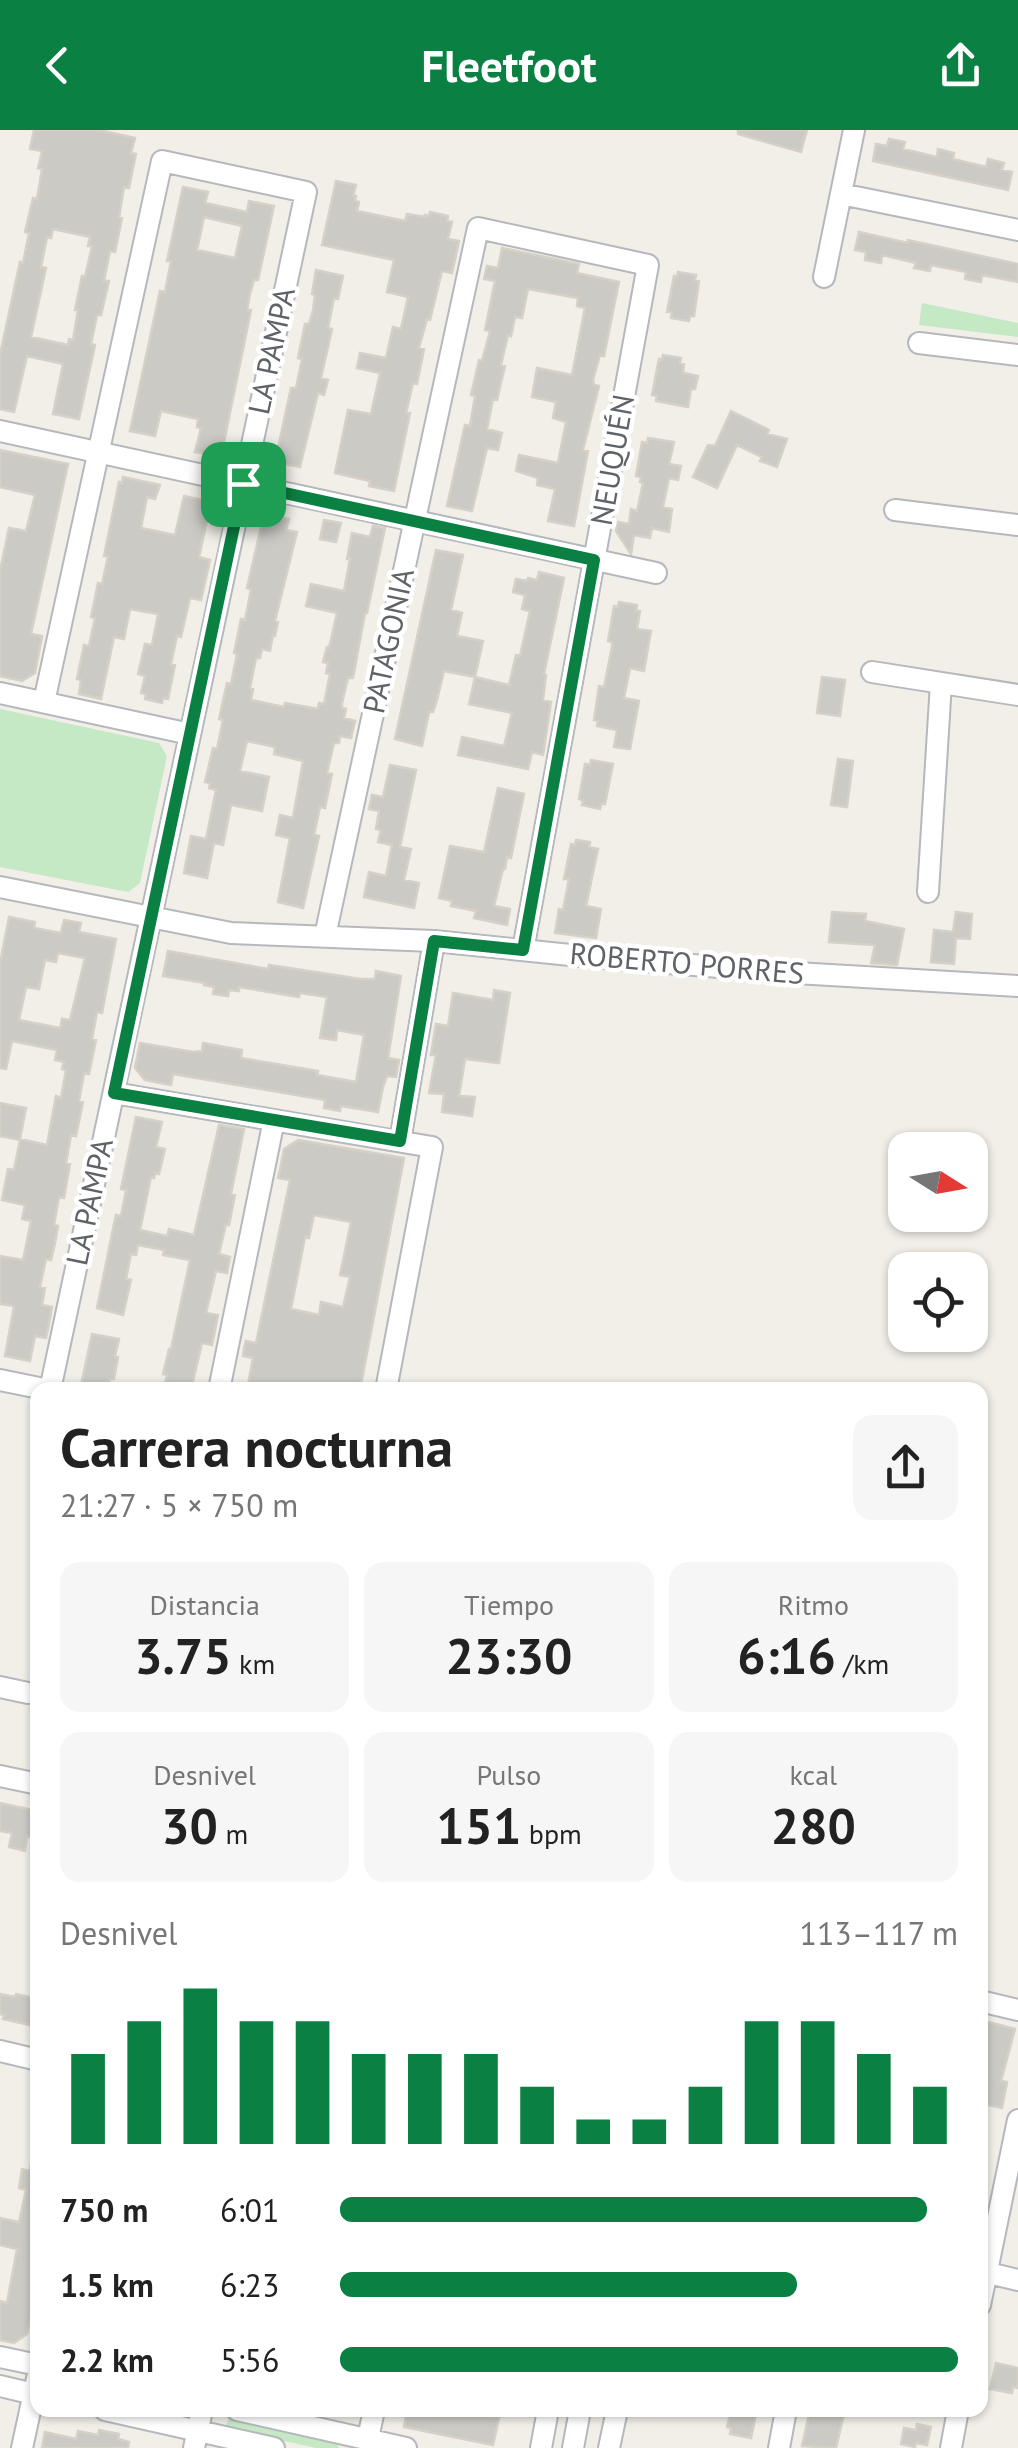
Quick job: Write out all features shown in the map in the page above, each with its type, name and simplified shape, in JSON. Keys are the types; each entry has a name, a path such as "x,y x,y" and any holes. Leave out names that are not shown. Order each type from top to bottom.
{"street":[{"path":"824,277 854,130"},
{"name":"LA PAMPA","path":"52,1382 306,192 162,161 99,452"},
{"path":"840,194 1018,230"},
{"name":"NEUQUÉN","path":"478,228 648,264 523,950"},
{"name":"PATAGONIA","path":"324,936 478,228"},
{"path":"919,344 1018,355"},
{"path":"0,430 656,573"},
{"path":"44,702 99,452"},
{"path":"895,510 1018,525"},
{"path":"872,672 1018,695"},
{"path":"928,892 941,683"},
{"path":"0,693 190,734"},
{"name":"ROBERTO PORRES","path":"0,887 231,933 434,941 796,973 1018,986"},
{"path":"400,1141 434,941"},
{"path":"114,1093 432,1147 388,1382"},
{"path":"220,1382 274,1120"},
{"path":"0,1380 30,1386"},
{"path":"0,1687 28,1693"},
{"path":"0,1776 30,1782"},
{"path":"988,2003 1018,2010"},
{"path":"0,2051 30,2058"},
{"path":"988,2250 1018,2120"},
{"path":"988,2273 1018,2280"},
{"path":"0,2356 30,2363"},
{"path":"0,2386 30,2388"},
{"path":"22,2448 30,2414"},
{"path":"138,2417 274,2448"},
{"path":"264,2417 367,2444 406,2448"},
{"path":"367,2444 373,2417"},
{"path":"540,2448 547,2417"},
{"path":"572,2448 579,2417"},
{"path":"609,2448 616,2417"},
{"path":"778,2448 785,2417"},
{"path":"950,2448 957,2417"}],"green space":[{"path":"922,303 1018,323 1018,337 919,325"},
{"path":"0,709 159,743 167,756 140,883 128,892 0,867"},
{"path":"229,2419 336,2442 339,2448 316,2448 230,2429 226,2424"}],"building":[{"path":"34,130 99,130 135,138 131,153 136,154 129,188 124,187 115,252 110,251 104,281 109,281 101,315 97,315 91,344 95,345 79,419 53,414 63,364 27,356 14,412 0,409 0,355 42,169 38,168 42,151 30,149","holes":["53,229 90,237 88,246 92,246 75,310 73,340 69,339 68,345 31,337 46,268 41,267 47,237 51,238"]},
{"path":"738,130 807,130 801,152 738,134"},
{"path":"889,139 905,142 903,149 937,157 938,149 954,153 953,159 986,167 988,159 1004,163 1002,170 1012,172 1008,190 873,161 876,144 887,146"},
{"path":"336,181 356,185 353,196 359,202 357,211 405,221 407,214 425,217 430,212 448,216 447,221 452,222 448,239 459,241 452,273 442,271 419,348 424,349 406,413 410,413 394,491 335,473 348,410 371,414 380,373 357,368 360,353 386,358 393,327 401,329 408,297 387,292 394,260 322,245"},
{"path":"183,187 208,192 205,203 247,212 249,201 274,206 258,280 254,280 250,294 247,310 251,310 221,457 195,452 201,428 197,427 198,419 161,411 155,436 130,431 160,291 165,292 171,261 167,261","holes":["204,217 242,226 235,258 197,250"]},
{"path":"859,232 1018,264 1018,282 982,275 981,282 965,279 966,272 931,265 930,271 914,268 916,263 882,255 881,263 865,260 866,252 855,250"},
{"path":"502,248 579,264 577,273 619,282 604,356 600,355 593,380 599,386 583,450 588,451 574,526 548,521 555,489 537,485 538,478 516,471 519,455 558,463 566,422 553,418 556,402 532,397 537,368 572,375 585,308 577,306 578,298 528,289 522,318 515,317 511,336 508,335 501,365 505,366 487,429 502,433 498,450 487,448 472,511 447,506 465,425 470,426 475,396 471,395 479,360 482,361 490,331 485,330 495,281 484,279 487,266 498,268"},
{"path":"316,270 343,276 328,328 332,329 321,378 328,380 324,395 318,393 300,467 275,462 291,388 296,388 305,324 309,324 313,310"},
{"path":"678,272 696,275 695,280 699,281 694,316 689,321 671,318 672,312 667,312"},
{"path":"663,355 681,358 683,373 698,376 688,407 656,401 657,396 652,395"},
{"path":"731,411 769,430 767,434 787,439 777,467 737,445 717,488 693,477 708,445 715,446"},
{"path":"648,438 674,442 669,464 681,466 678,480 669,478 663,507 672,509 669,532 652,528 650,538 634,535 631,554 616,531 618,522 629,524 631,509 637,511 643,483 636,476 642,442 647,443"},
{"path":"0,450 68,464 31,634 42,636 35,673 22,681 0,676 0,571 9,528 26,531 35,495 0,487"},
{"path":"123,477 160,485 155,499 147,497 141,528 175,535 184,496 211,502 199,557 210,560 201,600 190,598 181,637 177,636 168,699 163,698 162,703 145,699 146,694 141,693 145,676 138,674 145,644 152,645 158,614 130,609 124,639 114,637 101,699 79,694 81,680 77,679 84,645 89,646 95,618 91,617 98,583 102,584 108,556 104,556"},
{"path":"264,514 289,519 286,530 297,532 275,621 275,636 270,651 262,649 260,658 256,658 251,700 284,707 285,703 318,709 319,703 324,704 330,674 326,673 328,663 323,662 337,613 306,606 311,584 344,591 352,533 370,537 373,526 385,528 353,678 348,678 342,703 346,709 344,718 355,721 351,738 340,736 339,743 334,743 327,773 332,774 325,808 320,807 314,835 319,836 303,908 278,902 290,838 276,835 280,815 293,818 303,761 274,754 275,747 247,741 240,771 269,777 262,811 231,805 223,845 214,843 207,878 184,873 191,836 206,839 216,790 205,782 213,748 217,749 223,720 219,719 227,683 231,684"},
{"path":"324,520 341,523 336,542 320,539"},
{"path":"436,550 463,555 451,610 462,613 457,636 483,641 475,677 444,671 422,746 395,739"},
{"path":"539,572 564,578 544,674 543,700 551,702 543,755 532,752 528,769 458,755 462,737 504,746 512,713 469,704 475,677 509,685 530,611 522,609 525,595 513,592 516,579 537,580"},
{"path":"619,602 637,605 637,629 651,631 644,671 630,668 624,698 639,701 630,749 614,747 617,730 597,726 598,721 594,720 599,686 604,687 612,647 608,641 614,606 618,607"},
{"path":"822,677 845,680 840,716 817,713"},
{"path":"838,759 853,761 847,807 831,805"},
{"path":"591,760 613,764 605,804 600,809 582,805 583,800 579,799 585,764 590,765"},
{"path":"390,765 416,770 400,847 411,849 404,880 419,883 414,908 364,897 369,872 386,876 392,845 378,842 379,811 369,809 372,795 383,797"},
{"path":"498,788 524,794 511,858 507,857 494,906 510,909 507,925 474,918 476,911 451,906 452,901 439,898 450,846 484,852"},
{"path":"576,840 590,842 589,847 598,849 586,906 601,909 596,938 555,933 569,879 564,879 571,844 575,845"},
{"path":"832,912 866,914 865,921 904,929 897,965 871,963 875,945 829,942"},
{"path":"956,912 972,914 970,939 956,938 954,964 931,962 934,930 953,932"},
{"path":"9,917 35,922 34,928 61,933 64,920 81,923 79,932 116,939 102,1013 97,1012 89,1074 84,1073 76,1136 71,1135 64,1198 59,1197 54,1225 58,1226 55,1243 51,1260 46,1259 40,1287 45,1288 42,1305 52,1307 49,1324 46,1338 35,1336 30,1361 5,1356 14,1306 0,1304 0,1256 23,1260 31,1221 22,1219 25,1205 2,1200 8,1169 14,1170 20,1140 0,1136 0,1103 26,1108 20,1139 47,1145 56,1096 61,1098 66,1070 62,1069 64,1062 55,1060 57,1050 12,1041 6,1069 0,1068 0,964","holes":["58,953 85,958 70,1020 62,1019 60,1028 19,1020 26,987 39,989 45,960 56,962"]},
{"path":"168,951 268,969 269,965 361,979 375,979 376,971 401,976 388,1058 399,1060 396,1077 387,1076 378,1112 341,1106 340,1111 324,1108 325,1100 173,1074 171,1085 145,1080 135,1068 140,1043 193,1052 202,1051 203,1043 242,1050 241,1058 318,1071 317,1075 356,1082 364,1035 337,1030 336,1040 320,1038 327,997 300,993 299,997 239,987 239,991 229,990 228,996 213,994 214,987 205,983 163,976"},
{"path":"494,990 510,993 499,1063 465,1059 459,1096 475,1097 472,1116 442,1112 444,1094 429,1093 436,1055 431,1055 436,1024 448,1026 453,993 493,1000"},
{"path":"136,1117 162,1122 156,1147 165,1149 159,1174 151,1177 140,1230 167,1236 169,1229 194,1235 219,1125 244,1129 229,1225 226,1224 219,1254 230,1257 227,1273 216,1271 206,1313 218,1315 212,1345 202,1343 193,1382 165,1382 167,1375 163,1374 190,1260 138,1245 136,1255 131,1254 126,1279 131,1280 123,1315 97,1308 116,1215 121,1216 126,1190 121,1189"},
{"path":"298,1140 404,1158 362,1382 248,1382 253,1358 243,1356 244,1348 246,1341 256,1343 290,1180 278,1178 284,1149","holes":["314,1215 351,1222 340,1275 350,1277 343,1307 321,1302 319,1315 291,1309 305,1237 309,1238"]},
{"path":"92,1334 119,1339 114,1379 82,1382"},
{"path":"0,1803 30,1809 30,1837 27,1836 25,1851 9,1847 12,1833 0,1831"},
{"path":"0,1994 30,1997 30,2025 3,2019"},
{"path":"988,2022 1015,2029 1001,2081 1007,2082 1002,2108 988,2105"},
{"path":"22,2169 30,2171 30,2320 27,2334 14,2343 0,2340 0,2301 7,2303 17,2249 0,2245 0,2218 19,2222 26,2190 19,2188"},
{"path":"996,2363 1018,2368 1018,2388 1013,2387 1012,2393 990,2389"},
{"path":"406,2417 499,2418 493,2445 404,2427"},
{"path":"729,2417 756,2417 751,2438 730,2434 731,2428 727,2427"},
{"path":"808,2417 843,2417 836,2448 802,2446"},
{"path":"917,2424 931,2427 927,2445 901,2444 904,2428 916,2430"},
{"path":"99,2430 119,2434 118,2439 129,2442 128,2448 42,2448 45,2432 76,2439 78,2431 98,2435"}],"route":[{"path":"243,484 594,560 523,950 434,941 400,1141 114,1093 243,484"}]}
